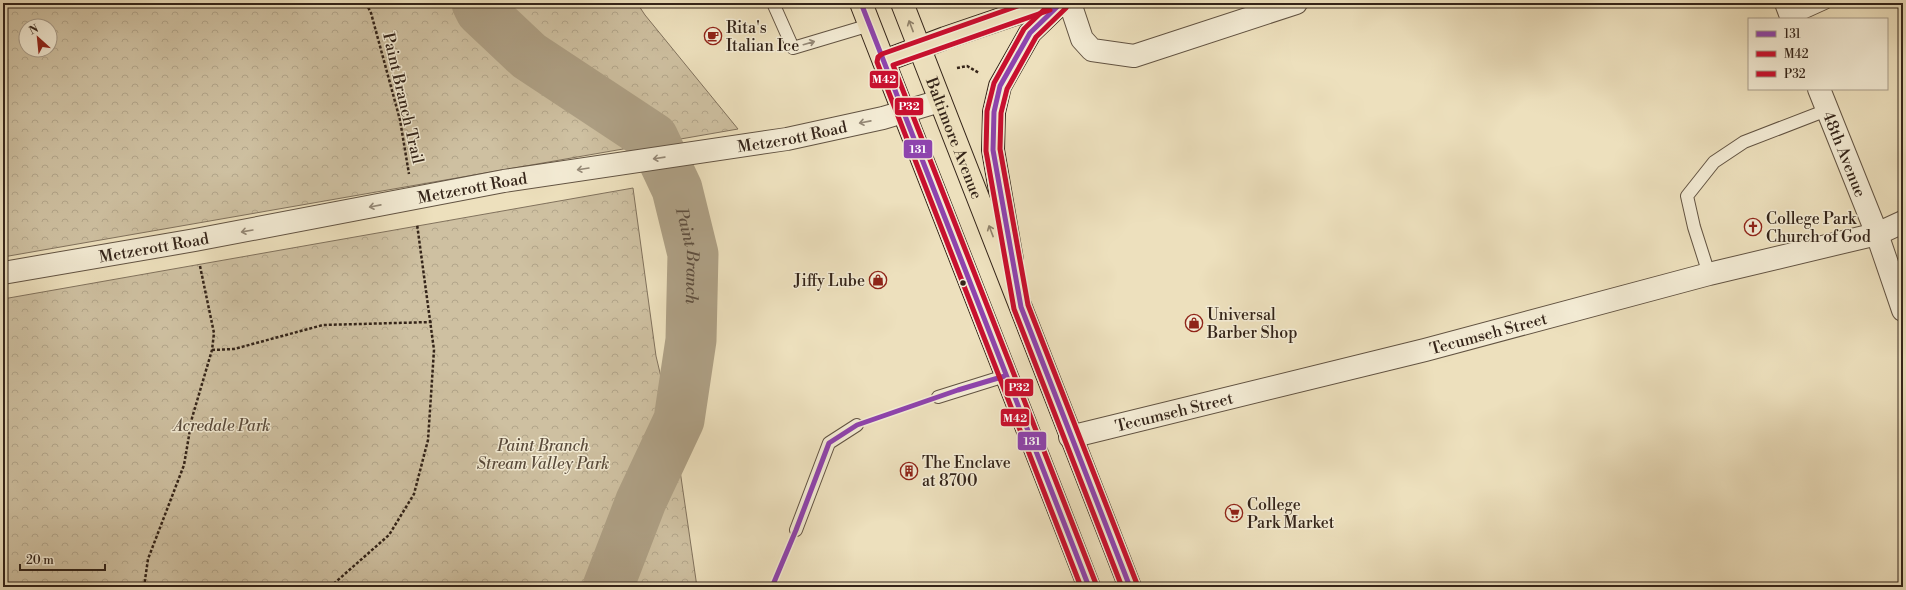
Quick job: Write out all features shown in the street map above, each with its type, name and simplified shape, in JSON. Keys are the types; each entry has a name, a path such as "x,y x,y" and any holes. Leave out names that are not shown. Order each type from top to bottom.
{"main road":[{"path":"861,3 1005,376 1089,587"},
{"name":"Baltimore Avenue","path":"902,3 1021,307 1070,437 1130,587"},
{"path":"884,61 1048,3"},
{"path":"1021,307 993,150 994,112 1000,86 1030,33 1061,3"}],"street":[{"path":"1070,3 1082,39 1092,50 1134,56 1296,3"},
{"name":"48th Avenue","path":"1819,90 1826,110 1877,234 1903,310"},
{"name":"Metzerott Road","path":"3,273 189,241 504,181 787,139 903,113 940,101"},
{"name":"Tecumseh Street","path":"1070,437 1425,350 1709,274 1877,234 1903,222"}],"lane":[{"path":"773,3 792,48 870,25"},
{"path":"1790,13 1825,3"},
{"path":"1709,274 1694,228 1687,196 1714,162 1744,142 1826,110"},
{"path":"938,397 1005,376"},
{"path":"796,530 829,443 858,425"}],"path":[{"name":"Paint Branch Trail","path":"366,3 371,13 400,120 409,175"},
{"path":"957,68 967,66 982,76"},
{"path":"330,587 388,535 414,494 428,440 434,350 432,322 416,222"},
{"path":"144,587 148,559 184,465 192,418 212,350 214,333 189,241"},
{"path":"212,350 234,349 323,324 432,322"}],"green space":[{"path":"3,3 637,3 645,15 738,129 3,257"},
{"path":"633,188 656,356 675,436 697,587 3,587 3,299"}],"waterway":[{"name":"Paint Branch","path":"477,3 481,11 529,56 653,138 677,189 693,254 691,340 679,420 641,501 608,587"}],"transit line":[{"name":"131","path":"861,3 1089,587"},
{"name":"M42","path":"1026,3 882,54 878,57 877,62 1081,587"},
{"name":"M42","path":"1051,3 1024,29 994,83 987,111 986,151 1014,309 1122,587"},
{"name":"131","path":"1061,3 1030,33 1000,86 994,112 993,150 1021,307 1130,587"},
{"name":"P32","path":"1066,8 1036,37 1007,89 1001,113 1000,149 1028,305 1137,584"},
{"name":"P32","path":"1050,10 893,65 1096,584"},
{"name":"131","path":"772,587 796,530 829,443 857,425 958,390 1005,376"}],"place":[{"name":"Rita's Italian Ice","path":"713,36"},
{"name":"College Park Church of God","path":"1753,227"},
{"name":"Jiffy Lube","path":"878,280"},
{"name":"Universal Barber Shop","path":"1194,323"},
{"name":"The Enclave at 8700","path":"909,471"},
{"name":"College Park Market","path":"1234,513"}],"park label":[{"name":"Acredale Park","path":"222,425"},
{"name":"Paint Branch Stream Valley Park","path":"543,454"}]}
